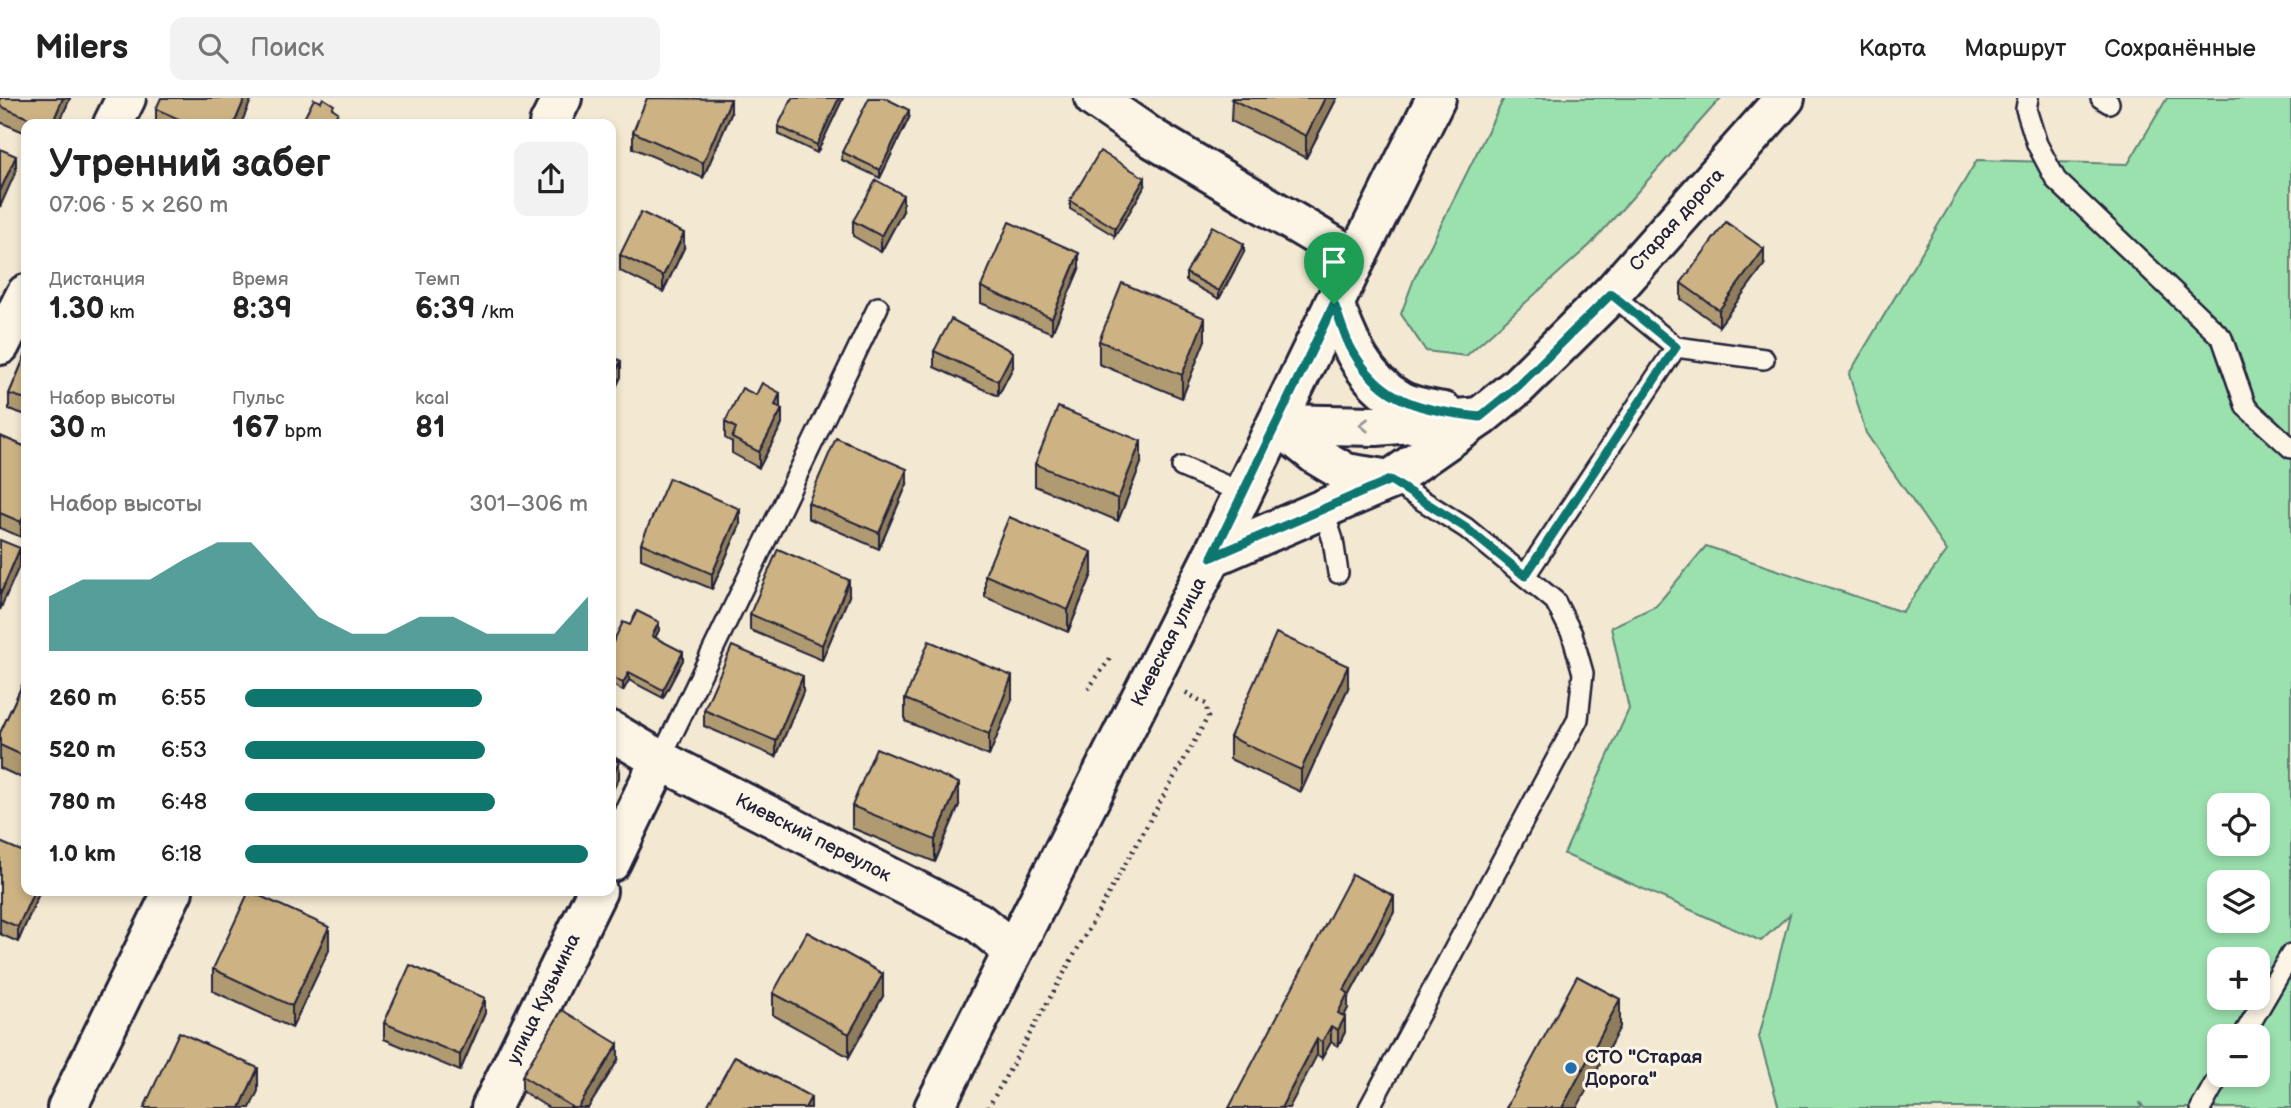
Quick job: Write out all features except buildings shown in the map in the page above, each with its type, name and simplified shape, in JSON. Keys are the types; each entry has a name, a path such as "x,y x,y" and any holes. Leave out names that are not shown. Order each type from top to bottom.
{"street":[{"path":"116,119 127,98"},
{"path":"552,119 562,98"},
{"path":"1094,98 1152,138 1356,259"},
{"name":"Киевская улица","path":"934,1108 1212,557 1436,98"},
{"name":"Старая дорога","path":"1212,557 1390,480 1480,417 1518,386 1611,294 1785,98"},
{"path":"0,345 21,304"},
{"path":"1334,304 1351,348 1368,375 1402,402 1442,412 1480,417"},
{"path":"1277,424 1376,426 1480,417"},
{"path":"1277,424 1316,455 1346,473 1390,480"},
{"name":"Киевский переулок","path":"616,735 660,760 978,922 1013,950"},
{"path":"616,852 660,760"},
{"path":"67,1108 171,896"},
{"name":"улица Кузьмина","path":"491,1108 595,896"}],"lane":[{"path":"2028,98 2026,109 2037,144 2056,180 2221,338 2246,407 2291,448"},
{"path":"1611,294 1676,347 1764,359"},
{"path":"660,760 878,307"},
{"path":"1525,576 1676,347"},
{"path":"1182,467 1243,493"},
{"path":"1369,1108 1578,719 1583,673 1572,634 1555,601 1466,528 1390,480"},
{"path":"1323,509 1333,540 1338,573"},
{"path":"2250,1024 2291,954"},
{"path":"2201,1108 2213,1087"}],"path":[{"path":"1088,689 1112,656"},
{"path":"988,1108 1208,717 1206,704 1178,688"}],"green space":[{"path":"1504,98 1721,98 1590,245 1466,356 1426,351 1401,314 1414,279"},
{"path":"2167,98 2291,98 2291,1108 2144,1108 2140,1102 2141,1108 1779,1108 1759,1037 1790,914 1761,941 1564,854 1629,709 1611,627 1656,606 1706,546 1902,612 1947,551 1866,433 1849,374 1977,160 2128,164"}],"place":[{"name":"СТО \"Старая Дорога\"","path":"1571,1068"}],"route":[{"path":"1611,294 1676,347 1525,576 1466,528 1390,480 1212,557 1334,304 1351,348 1368,375 1402,402 1442,412 1480,417 1518,386 1611,294"}]}
